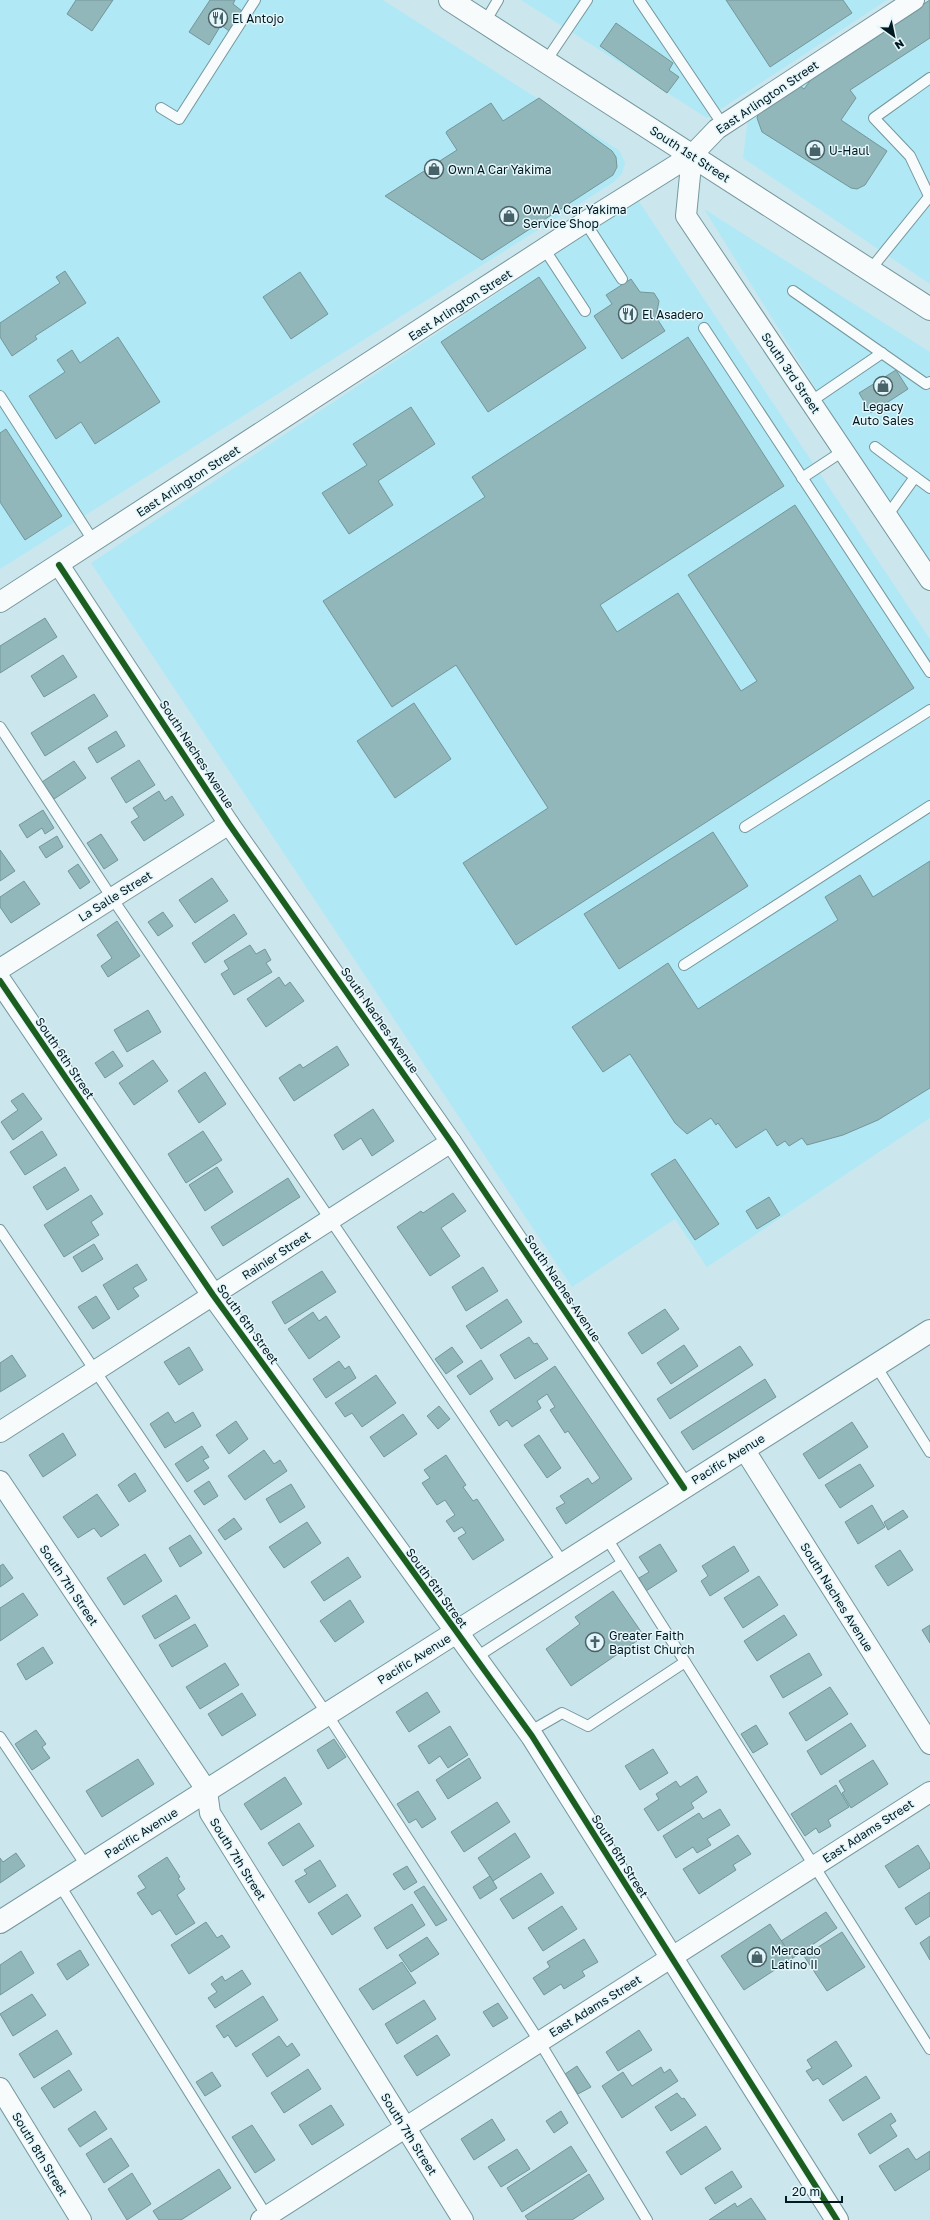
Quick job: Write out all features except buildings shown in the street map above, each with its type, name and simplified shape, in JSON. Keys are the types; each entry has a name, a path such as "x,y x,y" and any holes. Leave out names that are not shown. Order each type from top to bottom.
{"street":[{"name":"South 1st Street","path":"450,0 930,309"},
{"name":"East Arlington Street","path":"0,602 60,565 545,250 585,222 692,155 723,125 914,0"},
{"name":"South 3rd Street","path":"692,155 686,216 930,580"},
{"name":"South Naches Avenue","path":"60,565 230,824 451,1142 684,1488"},
{"name":"La Salle Street","path":"0,969 230,824"},
{"name":"South 6th Street","path":"0,981 214,1295 456,1633 529,1732 837,2220"},
{"name":"Rainier Street","path":"0,1432 451,1142"},
{"name":"Pacific Avenue","path":"0,1922 930,1331"},
{"name":"South Naches Avenue","path":"744,1449 930,1744"},
{"name":"South 7th Street","path":"0,1481 207,1791 210,1813 463,2220"},
{"name":"East Adams Street","path":"266,2219 404,2127 930,1792"},
{"name":"South 8th Street","path":"0,2088 81,2220"}],"lane":[{"path":"161,108 179,119 255,0"},
{"path":"485,22 498,0"},
{"path":"546,61 587,0"},
{"path":"639,0 723,125"},
{"path":"870,270 929,197 910,156 874,118 930,78"},
{"path":"585,222 622,279"},
{"path":"545,250 585,311"},
{"path":"793,291 926,384 930,382"},
{"path":"704,328 930,672"},
{"path":"810,402 882,353"},
{"path":"0,396 94,542"},
{"path":"875,447 930,488"},
{"path":"802,478 843,451"},
{"path":"887,516 915,477"},
{"path":"745,827 930,710"},
{"path":"0,727 112,898 564,1564"},
{"path":"684,965 930,806"},
{"path":"0,1230 327,1714 539,2041 647,2220"},
{"path":"876,1366 930,1452"},
{"path":"606,1537 930,2049"},
{"path":"475,1658 622,1563"},
{"path":"529,1732 562,1713 588,1726 685,1662"},
{"path":"0,1737 88,1867"},
{"path":"59,1884 266,2219"}],"shaded area":[{"path":"0,0 383,0 620,151 625,163 622,174 614,182 0,569"},
{"path":"521,0 887,0 707,118"},
{"path":"930,0 930,284 743,158 748,118"},
{"path":"638,200 930,639 930,1118 707,1267 675,1219 572,1287 91,563"},
{"path":"704,209 930,352 930,563 851,445"}],"cycle path":[{"path":"59,565 229,824 451,1142 684,1488"},
{"path":"0,981 213,1295 532,1736 837,2220"}],"place":[{"name":"El Antojo","path":"218,18"},
{"name":"U-Haul","path":"815,150"},
{"name":"Own A Car Yakima","path":"434,169"},
{"name":"Own A Car Yakima Service Shop","path":"509,216"},
{"name":"El Asadero","path":"628,314"},
{"name":"Legacy Auto Sales","path":"883,386"},
{"name":"Greater Faith Baptist Church","path":"595,1642"},
{"name":"Mercado Latino II","path":"757,1957"}]}
